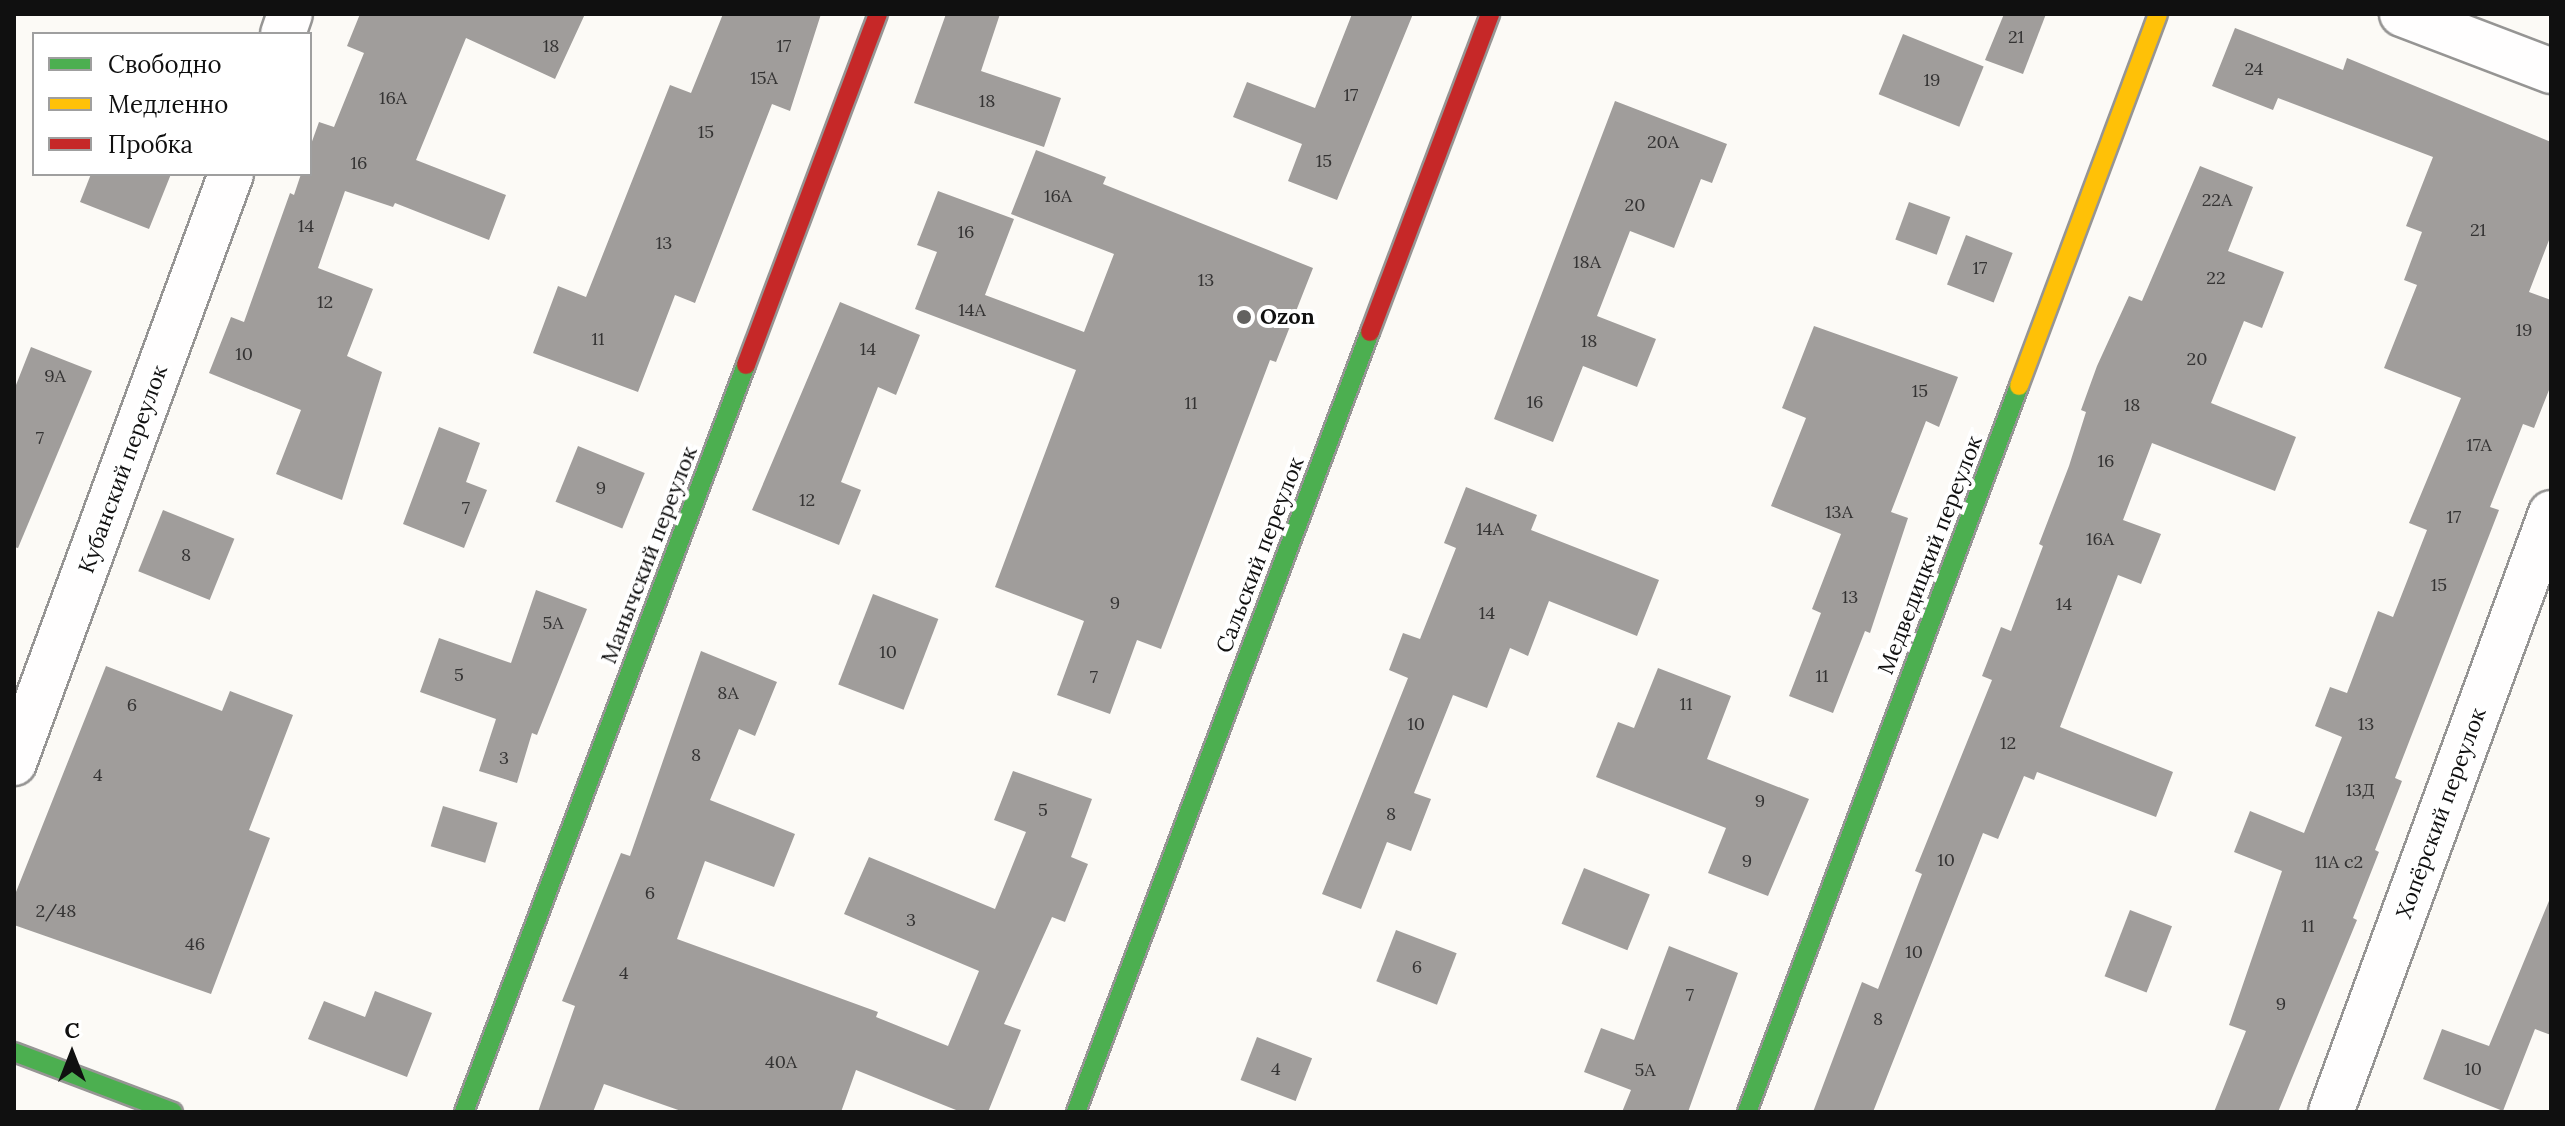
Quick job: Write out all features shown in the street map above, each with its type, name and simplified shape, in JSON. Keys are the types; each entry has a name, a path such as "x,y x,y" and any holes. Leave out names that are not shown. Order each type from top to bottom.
{"street":[{"name":"Манычский переулок","path":"464,1112 878,14"},
{"name":"Сальский переулок","path":"1076,1112 1490,14"},
{"name":"Медведицкий переулок","path":"1747,1112 2158,14"},
{"path":"2402,14 2551,71"},
{"name":"Кубанский переулок","path":"14,763 230,176"},
{"name":"Хопёрский переулок","path":"2331,1112 2551,513"},
{"path":"14,1052 173,1112"}],"building":[{"path":"360,14 585,14 555,79 466,38 416,160 506,195 489,240 395,203 393,207 345,191 318,268 373,289 347,356 382,372 342,500 276,474 301,410 209,373 231,317 244,322 290,193 294,195 300,176 312,176 312,141 319,122 334,127 364,53 347,46"},
{"path":"723,14 821,14 790,111 772,104 695,303 675,295 638,392 533,353 558,286 586,297 670,85 691,93"},
{"path":"946,14 1000,14 981,71 1061,98 1044,147 914,103"},
{"path":"1352,14 1413,14 1337,200 1288,181 1302,144 1233,117 1247,82 1315,108"},
{"path":"2004,14 2046,14 2023,74 1985,60"},
{"path":"2235,28 2343,70 2347,58 2551,142 2551,235 2529,292 2551,300 2551,385 2534,428 2523,424 2490,507 2499,510 2395,778 2402,781 2375,850 2379,852 2353,918 2357,920 2278,1112 2214,1112 2246,1031 2229,1025 2282,871 2234,852 2250,811 2304,833 2342,737 2315,726 2330,687 2347,693 2378,611 2393,617 2427,530 2409,523 2461,398 2384,368 2417,285 2404,280 2422,232 2406,226 2433,157 2278,98 2273,110 2212,86"},
{"path":"1903,34 1984,67 1959,127 1879,94"},
{"path":"1615,101 1727,144 1712,183 1701,179 1674,248 1630,231 1597,316 1656,339 1637,387 1583,366 1553,442 1494,419"},
{"path":"1036,150 1106,177 1103,184 1313,268 1276,362 1270,360 1161,649 1137,640 1110,714 1057,695 1084,621 995,587 1076,370 915,309 937,252 917,245 938,191 1014,219 985,295 1084,332 1114,254 1011,214"},
{"path":"2200,166 2253,187 2228,251 2284,272 2262,328 2244,321 2211,403 2296,437 2275,491 2152,443 2123,520 2161,534 2141,584 2118,575 2060,727 2173,772 2156,817 2037,772 2034,780 2024,776 1998,839 1983,833 1873,1112 1813,1112 1862,982 1878,989 1922,874 1915,871 1992,680 1982,676 2001,627 2011,631 2043,546 2039,544 2069,466 2086,412 2081,410 2097,366 2129,296 2142,301"},
{"path":"90,176 170,176 149,229 80,202"},
{"path":"1909,202 1950,217 1937,255 1895,240"},
{"path":"1966,235 2013,253 1994,302 1947,284"},
{"path":"840,302 920,335 896,395 878,387 841,482 861,490 839,545 752,510"},
{"path":"1814,326 1958,377 1939,427 1926,421 1891,512 1908,518 1870,633 1865,631 1833,713 1789,696 1821,613 1812,609 1841,534 1771,506 1806,418 1782,408"},
{"path":"31,347 92,371 18,548 14,547 14,390"},
{"path":"439,427 480,443 466,482 487,490 464,548 403,524"},
{"path":"578,446 645,473 622,529 556,502"},
{"path":"1466,487 1537,515 1531,530 1659,580 1637,636 1549,601 1528,656 1510,648 1487,708 1453,695 1414,793 1431,799 1411,851 1387,842 1361,909 1322,894 1408,678 1389,670 1403,633 1420,639 1456,548 1444,543"},
{"path":"163,510 234,539 210,600 138,571"},
{"path":"536,590 587,609 537,735 532,733 517,783 479,771 496,719 420,692 439,638 511,663"},
{"path":"873,594 938,619 904,710 838,685"},
{"path":"701,651 777,682 755,736 739,729 710,800 795,834 774,887 705,861 677,939 878,1012 876,1017 948,1046 979,971 844,914 869,857 995,909 1026,832 994,820 1013,771 1092,799 1071,857 1088,864 1065,922 1052,917 1004,1024 1021,1030 988,1112 961,1112 856,1070 841,1112 684,1112 604,1084 593,1112 538,1112 575,1006 562,1001 621,853 630,856"},
{"path":"106,666 222,711 230,691 293,715 249,830 270,838 211,994 14,925 14,897"},
{"path":"1658,668 1731,696 1707,759 1809,799 1768,896 1708,873 1726,828 1596,777 1618,722 1634,728"},
{"path":"443,806 498,823 485,863 431,846"},
{"path":"1584,868 1650,895 1627,950 1562,924"},
{"path":"2551,896 2551,1035 2535,1029 2503,1111 2423,1079 2442,1029 2489,1046"},
{"path":"2130,910 2172,926 2147,992 2105,976"},
{"path":"1396,930 1457,953 1437,1005 1376,981"},
{"path":"1669,946 1738,973 1688,1112 1622,1112 1631,1090 1584,1072 1601,1028 1634,1040"},
{"path":"375,991 432,1013 407,1077 308,1039 324,1001 365,1017"},
{"path":"1257,1037 1312,1058 1296,1101 1241,1080"}],"traffic: fast":[{"path":"1076,1112 1370,332"},
{"path":"464,1112 746,365"},
{"path":"1747,1112 2019,386"},
{"path":"14,1052 173,1112"}],"traffic: slow":[{"path":"2019,386 2158,14"}],"traffic: jam":[{"path":"746,365 878,14"},
{"path":"1370,332 1490,14"}],"place":[{"name":"Ozon","path":"1244,317"}]}
